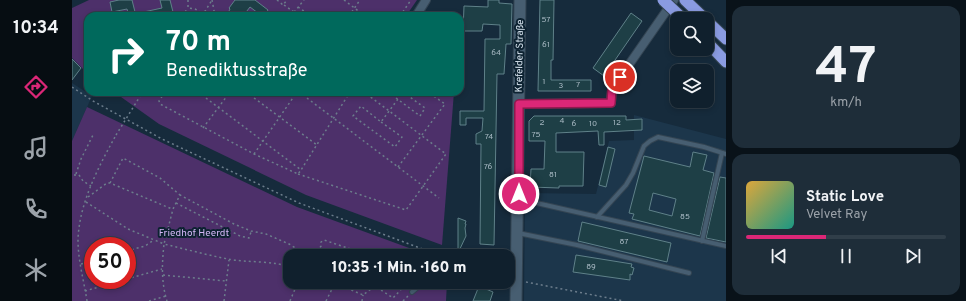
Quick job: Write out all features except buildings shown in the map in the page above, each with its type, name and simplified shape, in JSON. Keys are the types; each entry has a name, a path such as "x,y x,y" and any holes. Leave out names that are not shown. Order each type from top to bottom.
{"highway":[{"path":"663,0 676,12"},
{"path":"687,2 698,12"},
{"path":"714,28 726,39"},
{"path":"714,49 726,62"}],"main road":[{"name":"Krefelder Straße","path":"515,256 518,233 520,0"},
{"name":"Krefelder Straße","path":"514,289 516,301"}],"street":[{"path":"418,12 426,0"},
{"path":"519,104 611,103 612,89 674,0"}],"lane":[{"path":"597,217 626,185 634,173 644,146 650,141 658,137 704,147 724,154 702,241"},
{"path":"518,199 726,246"},
{"path":"518,233 577,245 689,273"},
{"path":"412,292 416,289"}],"path":[{"path":"185,12 188,8 188,0"},
{"path":"205,12 212,0"},
{"path":"212,0 214,12"},
{"path":"277,0 294,12 304,0"},
{"path":"283,5 287,0"},
{"path":"344,0 360,12"},
{"path":"352,12 360,0"},
{"path":"403,12 411,1 408,0"},
{"path":"298,7 305,12"},
{"path":"188,8 196,9 200,12"},
{"path":"72,87 84,95"},
{"path":"86,96 162,139 299,203 423,249"},
{"path":"87,301 78,240 80,223 98,169 116,134 140,96"},
{"path":"162,96 159,101 160,104 254,154 298,174 406,210 446,154 369,96"},
{"path":"203,96 301,170"},
{"path":"203,128 227,96"},
{"path":"252,96 317,145"},
{"path":"254,154 295,96"},
{"path":"303,96 439,198"},
{"path":"298,174 347,96"},
{"path":"394,96 420,116 425,108 408,96"},
{"path":"398,167 444,104 433,96"},
{"path":"381,122 398,99"},
{"path":"361,106 381,122 402,138 395,147 353,116 361,106"},
{"path":"92,187 75,175 93,135"},
{"path":"110,183 123,158 160,178 180,195 224,219 251,231 266,234 297,249"},
{"path":"88,197 106,183 110,183 173,209"},
{"path":"167,301 162,269 164,244 173,209 180,195"},
{"path":"86,202 128,229 164,244 229,260 283,266"},
{"path":"176,203 240,236 249,238 251,231"},
{"path":"136,248 145,246 154,240"},
{"path":"319,249 321,242 324,240 350,249"},
{"path":"224,301 229,260"},
{"path":"136,276 162,269"},
{"path":"163,275 226,281"},
{"path":"515,281 624,301"},
{"path":"86,291 93,289"},
{"path":"290,301 295,289"},
{"path":"326,301 331,289"},
{"path":"350,289 363,295"},
{"path":"362,301 363,295 371,289"},
{"path":"380,289 393,298 401,289"},
{"path":"149,301 166,296"}],"shaded area":[{"path":"72,83 84,91 84,96 92,96 72,141"},
{"path":"634,115 726,139 726,301 524,301 525,193 596,194 609,141 634,140"}],"green space":[{"path":"89,0 417,0 409,12 84,12 84,70 72,58 72,8"},
{"path":"120,96 454,96 442,245 306,195 159,124"},
{"name":"Friedhof Heerdt","path":"87,107 297,207 412,249 283,249 283,289 447,289 446,301 72,301 72,141"}],"route":[{"path":"519,194 519,104 534,102 611,103 612,89 620,77"}]}
